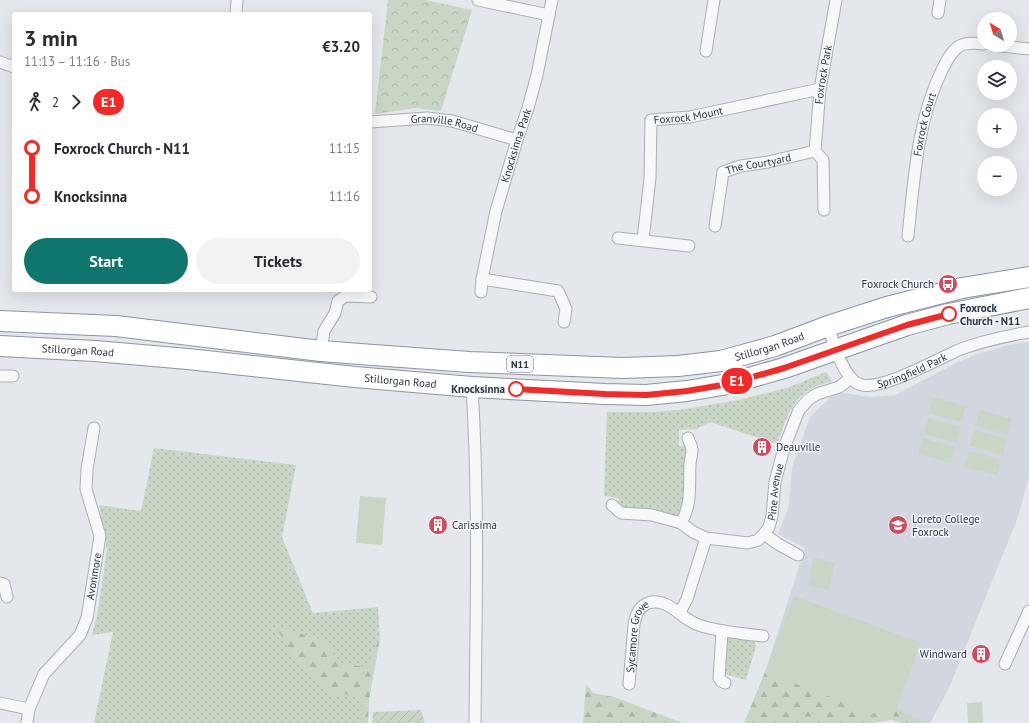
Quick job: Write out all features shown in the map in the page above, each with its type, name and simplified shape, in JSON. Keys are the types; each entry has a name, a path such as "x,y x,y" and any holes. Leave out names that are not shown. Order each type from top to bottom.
{"highway":[{"name":"Stillorgan Road","path":"0,321 116,326 321,351 469,362 623,368 670,366 721,361 775,346 828,326 887,307 962,288 1029,277"},
{"name":"Stillorgan Road","path":"0,346 95,351 180,358 472,387 646,395 687,391 728,384 784,368 836,349 928,320 1029,298"}],"street":[{"path":"236,12 237,0"},
{"path":"478,0 550,15"},
{"name":"Knocksinna Park","path":"481,292 482,279 496,212 537,75 552,0"},
{"path":"706,52 714,0"},
{"name":"Foxrock Park","path":"815,151 820,90 836,0"},
{"path":"938,13 940,0"},
{"name":"Foxrock Court","path":"908,236 916,161 924,122 936,82 949,56 958,47 969,43 977,44"},
{"path":"1017,48 1029,49"},
{"path":"0,62 12,66"},
{"name":"Foxrock Mount","path":"643,240 650,178 651,120 690,117 820,90"},
{"name":"Granville Road","path":"372,122 427,118 452,120 517,140"},
{"path":"815,151 823,160 824,210"},
{"name":"The Courtyard","path":"715,226 723,172 741,166 768,162 801,153 815,151"},
{"path":"618,238 689,246"},
{"path":"482,279 558,291 566,309 564,322"},
{"path":"321,351 324,331 335,313 338,301 348,296 371,297"},
{"path":"828,326 839,358 851,378"},
{"name":"Springfield Park","path":"851,378 858,384 870,386 879,385 961,349 1006,336 1029,332"},
{"path":"0,376 13,376"},
{"name":"Pine Avenue","path":"612,505 621,513 652,515 681,523 693,532 706,538 748,543 758,540 769,527 772,516 775,482 784,448 799,410 804,404 818,394 839,387 851,378"},
{"path":"472,387 475,430 477,538 475,723"},
{"name":"Avonmore","path":"27,723 29,709 44,674 80,635 87,618 100,536 86,489 87,469 94,428"},
{"path":"681,523 688,505 690,487 690,464 692,450 688,438"},
{"name":"Pine Avenue","path":"764,534 772,541 798,555"},
{"path":"680,612 687,599 706,538"},
{"path":"0,583 4,584 7,597"},
{"name":"Sycamore Grove","path":"629,684 634,624 639,609 644,605 659,602 680,612 694,624 722,632 763,636"},
{"path":"1005,664 1029,611"},
{"path":"722,632 719,678 725,683"},
{"path":"0,704 29,709"}],"shaded area":[{"name":"Loreto College Foxrock","path":"1029,342 1029,476 1018,517 949,688 930,723 901,723 765,672 805,548 778,534 789,506 792,467 810,417 836,392 870,397 895,395 956,363 977,354 1009,345"}],"green space":[{"path":"388,0 425,0 472,10 441,111 416,108 375,114"},
{"path":"826,372 832,381 819,385 801,396 790,411 777,444 710,422 697,429 679,430 679,446 687,446 684,507 679,516 619,508 619,498 604,496 607,412 652,412 679,410 739,400 787,388"},
{"path":"933,397 966,406 961,422 929,413"},
{"path":"980,410 1012,419 1008,435 975,426"},
{"path":"928,418 961,427 957,443 924,434"},
{"path":"975,430 1007,439 1003,455 970,446"},
{"path":"922,438 955,447 951,463 918,454"},
{"path":"154,448 296,465 282,537 313,613 378,607 380,638 369,699 368,723 94,723 113,632 92,635 98,611 107,550 99,505 141,511"},
{"path":"969,451 1001,460 997,475 964,467"},
{"path":"360,496 386,498 382,545 356,543"},
{"path":"814,558 835,563 829,590 808,586"},
{"path":"794,596 921,643 892,720 765,672"},
{"path":"276,627 324,640 340,663 366,667 380,638 369,699 368,723 357,723 362,715 362,700 345,694 334,695 299,666"},
{"path":"733,635 754,639 756,646 746,680 724,674 726,639"},
{"path":"765,672 857,706 896,707 925,723 901,723 892,720 871,723 744,723"},
{"path":"586,684 593,693 614,697 683,723 583,723"},
{"path":"982,702 983,723 968,723 967,703"},
{"path":"421,710 425,723 372,723 373,712"}],"bus line":[{"name":"E1","path":"516,389 646,395 687,391 728,384 784,368 907,325 949,314"}],"place":[{"name":"Foxrock Church","path":"948,284"},
{"name":"Foxrock Church - N11","path":"949,314"},
{"name":"Knocksinna","path":"516,389"},
{"name":"Deauville","path":"762,447"},
{"name":"Carissima","path":"438,525"},
{"name":"Loreto College Foxrock","path":"898,525"},
{"name":"Windward","path":"981,654"}]}
